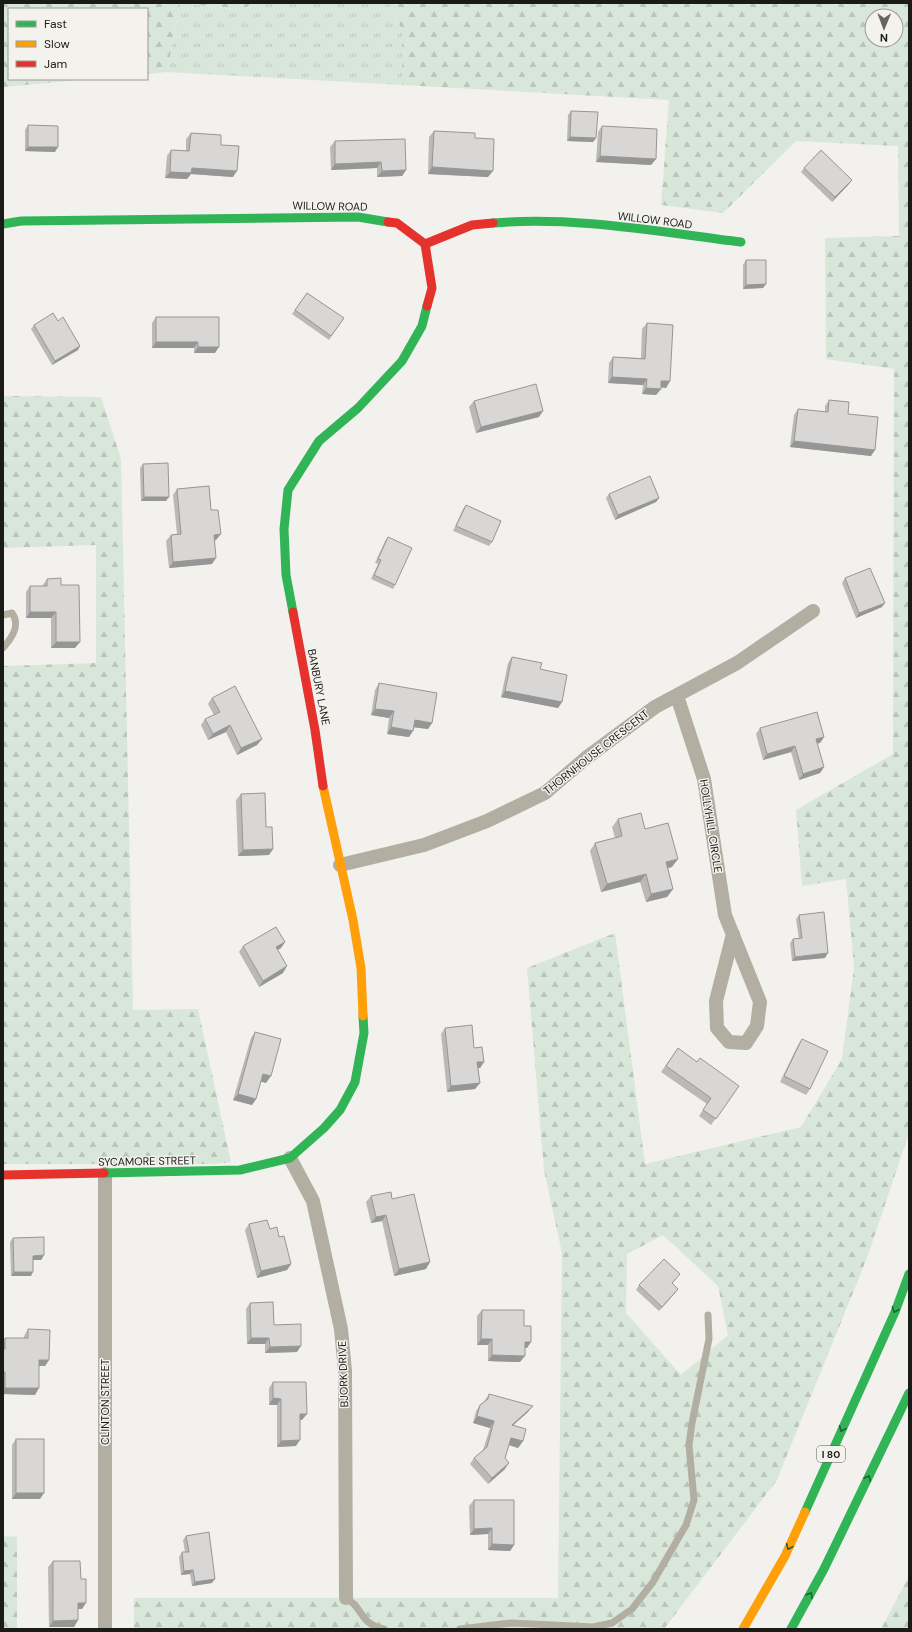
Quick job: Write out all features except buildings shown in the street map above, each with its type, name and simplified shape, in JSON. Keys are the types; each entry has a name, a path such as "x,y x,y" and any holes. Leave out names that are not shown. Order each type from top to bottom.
{"main road":[{"name":"WILLOW ROAD","path":"3,224 21,221 358,217 397,223 425,244 472,225 520,221 589,224 741,242"},
{"name":"BANBURY LANE","path":"290,1158 324,1128 340,1110 355,1082 364,1033 361,968 323,787 315,730 286,575 284,529 288,490 319,441 358,408 402,361 422,326 432,288 425,244"},
{"name":"SYCAMORE STREET","path":"3,1175 240,1170 290,1158"},
{"name":"I 80","path":"743,1629 785,1556 894,1312 909,1274"},
{"path":"791,1629 824,1569 909,1393"}],"street":[{"name":"THORNHOUSE CRESCENT","path":"340,865 424,845 487,821 545,793 586,758 655,707 737,663 813,611"},
{"name":"HOLLYHILL CIRCLE","path":"677,696 704,779 725,915 733,934 760,1002 757,1026 746,1043 729,1042 718,1028 716,1001 733,934"},
{"name":"BJORK DRIVE","path":"290,1158 313,1201 341,1329 345,1371 346,1598"},
{"name":"CLINTON STREET","path":"104,1174 105,1629"}],"lane":[{"path":"3,615 12,613 15,618 15,626 12,638 3,648"},
{"path":"460,1629 511,1623 593,1627 612,1623 632,1608 653,1582 686,1525 694,1500 689,1445 709,1339 708,1315"},
{"path":"346,1598 353,1602 365,1621 376,1628 384,1629"}],"green space":[{"path":"3,3 180,3 167,72 148,74 148,8 8,8 8,80 79,80 3,87"},
{"path":"180,3 244,10 251,3 389,3 402,30 402,85 167,72"},
{"path":"180,3 251,3 244,10"},
{"path":"389,3 909,3 909,1133 867,1258 777,1480 664,1629 134,1629 134,1598 558,1598 562,1253 544,1170 527,968 615,933 645,1164 801,1127 842,1059 854,967 846,879 802,886 796,810 893,754 894,369 826,359 825,238 899,236 898,146 796,141 723,213 661,205 669,100 402,85 402,30","holes":["663,1235 718,1286 728,1335 681,1375 626,1313 627,1254"]},
{"path":"3,396 101,397 121,459 133,1010 198,1009 231,1162 214,1164 3,1164 3,666 96,663 96,545 3,548"},
{"path":"3,1536 17,1537 17,1629 3,1629"},
{"path":"909,1576 909,1629 881,1629"}],"traffic: fast":[{"path":"3,224 21,221 358,217 388,222"},
{"path":"493,223 524,221 586,223 741,242"},
{"path":"293,612 286,575 284,529 288,490 319,441 358,408 402,361 422,326 427,306"},
{"path":"104,1173 240,1170 290,1158 324,1128 340,1110 355,1082 364,1033 363,1016"},
{"path":"805,1512 895,1312 909,1274"},
{"path":"791,1629 824,1569 909,1393"}],"traffic: slow":[{"path":"323,786 353,920 361,968 363,1016"},
{"path":"743,1629 785,1556 805,1512"}],"traffic: jam":[{"path":"388,222 397,223 425,244 472,225 493,223"},
{"path":"425,244 432,288 427,306"},
{"path":"293,612 315,730 323,786"},
{"path":"3,1175 104,1173"}]}
